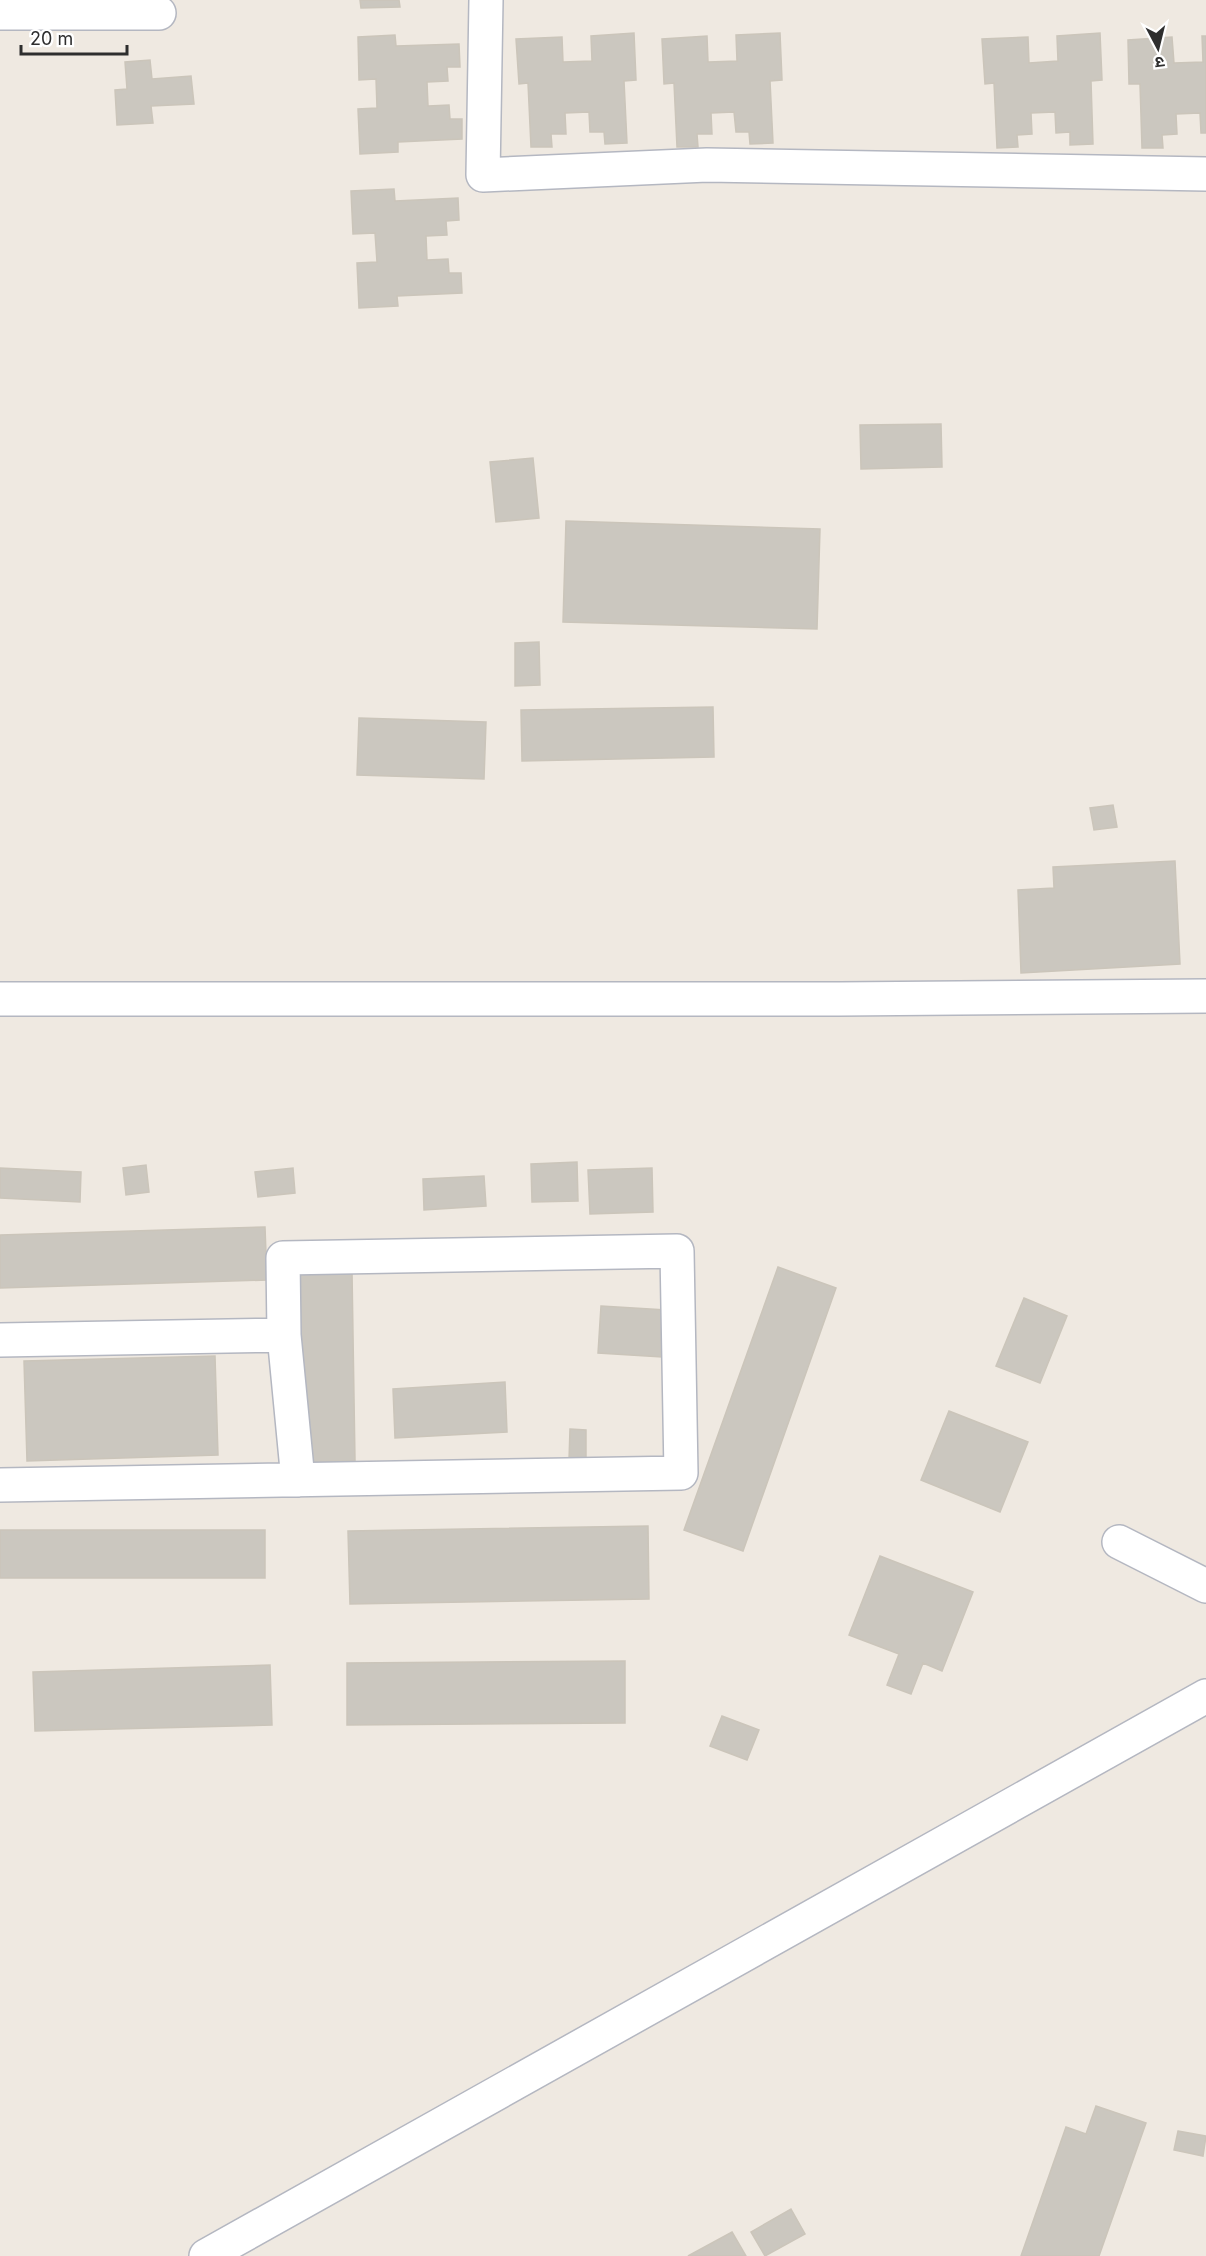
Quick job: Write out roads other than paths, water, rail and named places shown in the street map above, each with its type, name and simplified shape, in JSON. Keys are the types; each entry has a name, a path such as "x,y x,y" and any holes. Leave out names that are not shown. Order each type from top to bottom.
{"street":[{"path":"486,0 483,176 707,165 1206,174"},
{"path":"0,13 159,14"},
{"path":"0,999 851,999 1206,996"},
{"path":"0,1485 298,1480 681,1473 677,1251 283,1258 284,1335 298,1480"},
{"path":"0,1340 284,1335"},
{"path":"1119,1542 1206,1586"},
{"path":"206,2256 1206,1696"}]}
